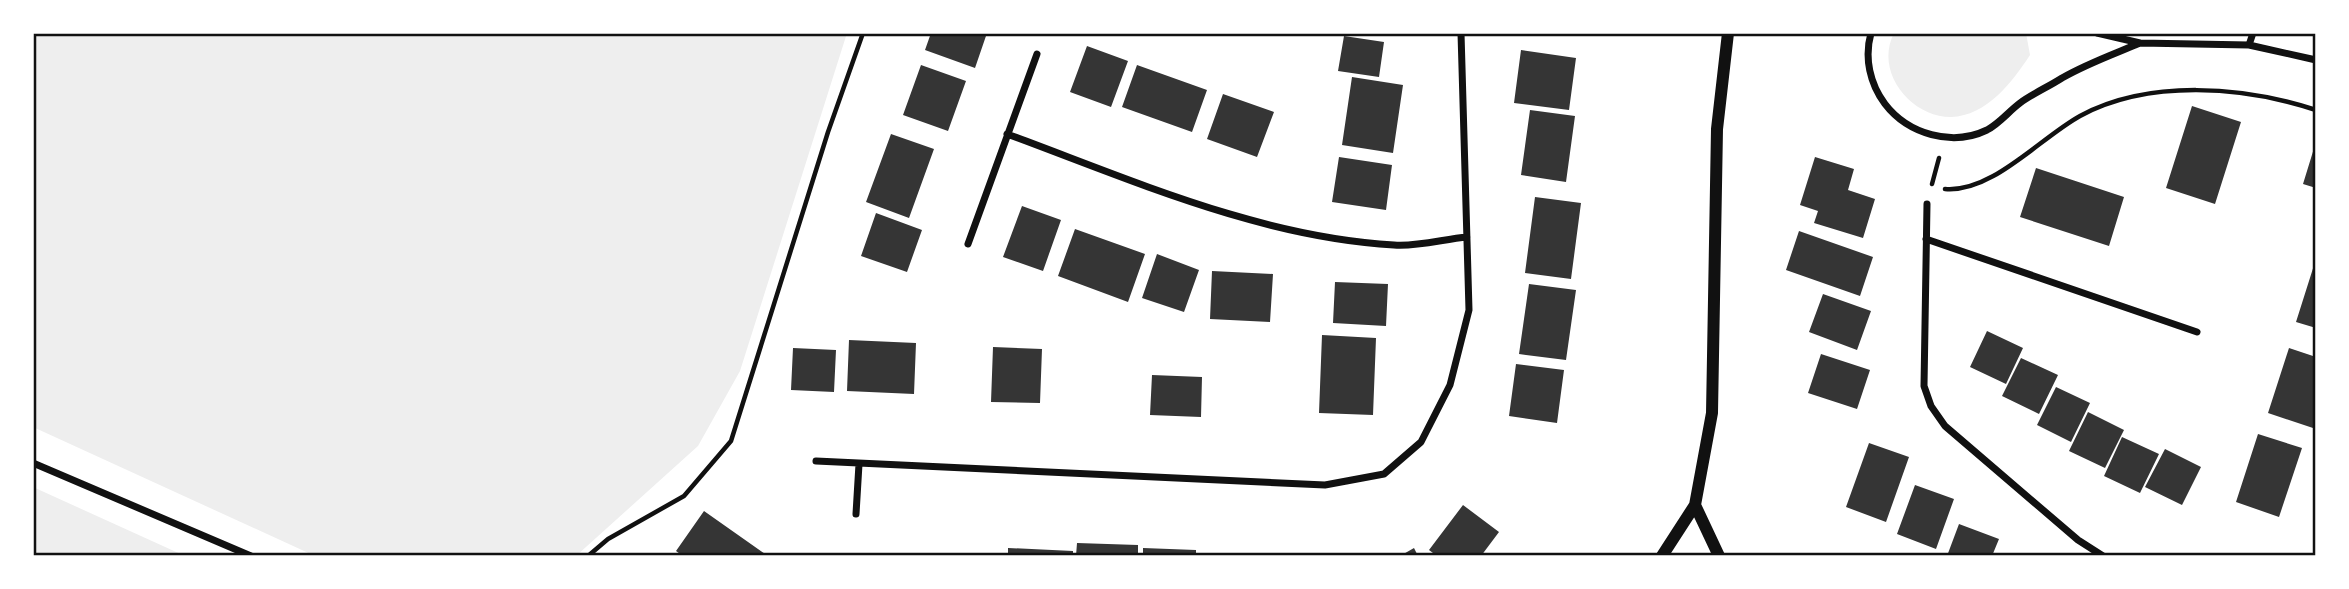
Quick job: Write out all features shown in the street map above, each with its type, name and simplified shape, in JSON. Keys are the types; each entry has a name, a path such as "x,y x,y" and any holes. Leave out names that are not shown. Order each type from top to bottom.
{"street":[{"path":"816,461 1325,485 1384,474 1421,442 1450,385 1469,310 1461,33"},
{"path":"1662,556 1695,505 1712,413 1717,129 1728,33"},
{"path":"1871,33 1868,59 1879,96 1890,111 1911,127 1944,137 1984,132 2003,120 2019,104 2071,72 2140,43"},
{"path":"2096,33 2140,43 2249,45 2316,60"},
{"path":"2249,45 2253,33"},
{"path":"968,244 1037,54"},
{"path":"1007,134 1194,203 1296,233 1396,246 1467,237"},
{"path":"1927,204 1924,386 1931,406 1945,426 2078,540 2103,556"},
{"path":"1926,239 2197,332"},
{"path":"33,463 251,556"},
{"path":"856,514 859,464"},
{"path":"1695,505 1719,556"}],"path":[{"path":"588,556 608,539 684,496 731,442 828,132 863,33"},
{"path":"1944,137 1931,188 1951,190 1983,182 2081,116 2145,94 2207,90 2289,101 2316,110"}],"shaded area":[{"path":"33,33 847,33 740,371 698,446 576,556 315,556 33,427"},
{"path":"1894,33 2026,33 2030,55 2016,76 1987,104 1964,115 1936,115 1910,101 1893,77 1889,48"},
{"path":"33,487 185,556 33,556"}],"building":[{"path":"931,33 987,33 975,68 925,50"},
{"path":"1344,36 1384,42 1379,77 1338,71"},
{"path":"1087,46 1128,61 1111,107 1070,92"},
{"path":"1521,50 1576,58 1569,110 1514,103"},
{"path":"921,65 966,81 948,131 903,115"},
{"path":"1137,65 1207,90 1192,132 1122,107"},
{"path":"1352,77 1403,85 1393,153 1342,145"},
{"path":"1223,94 1274,112 1257,157 1207,139"},
{"path":"2192,106 2241,122 2215,204 2166,188"},
{"path":"1530,110 1575,116 1566,182 1521,175"},
{"path":"891,134 934,149 909,218 866,202"},
{"path":"2316,145 2316,188 2303,184"},
{"path":"1339,157 1392,165 1386,210 1332,202"},
{"path":"1815,157 1854,169 1848,190 1875,199 1863,238 1814,223 1818,211 1800,205"},
{"path":"2036,168 2124,197 2109,246 2020,217"},
{"path":"1535,197 1581,203 1571,279 1525,273"},
{"path":"1022,206 1061,220 1043,271 1003,257"},
{"path":"876,213 922,230 907,272 861,256"},
{"path":"1075,229 1145,254 1128,302 1058,276"},
{"path":"1799,231 1873,257 1860,296 1786,270"},
{"path":"1157,254 1199,270 1184,312 1142,298"},
{"path":"2316,263 2316,328 2296,322"},
{"path":"1212,271 1273,274 1270,322 1210,319"},
{"path":"1335,282 1388,284 1386,326 1333,323"},
{"path":"1529,284 1576,290 1566,360 1519,354"},
{"path":"1823,294 1871,311 1857,350 1809,332"},
{"path":"1987,331 2023,348 2006,384 1970,367"},
{"path":"1322,335 1376,338 1373,415 1319,413"},
{"path":"849,340 916,343 914,394 847,391"},
{"path":"993,347 1042,349 1040,403 991,402"},
{"path":"793,348 836,350 834,392 791,390"},
{"path":"2289,348 2316,357 2313,428 2268,413"},
{"path":"1821,354 1870,370 1857,409 1808,393"},
{"path":"2021,358 2058,375 2039,414 2002,396"},
{"path":"1516,364 1564,370 1557,423 1509,416"},
{"path":"1152,375 1202,377 1201,417 1150,415"},
{"path":"2056,387 2090,403 2071,442 2037,425"},
{"path":"2088,412 2124,430 2105,468 2069,451"},
{"path":"2258,434 2302,448 2279,517 2236,502"},
{"path":"2122,437 2159,454 2140,493 2104,476"},
{"path":"1869,443 1909,457 1886,522 1846,507"},
{"path":"2165,449 2201,467 2182,505 2145,487"},
{"path":"1915,485 1954,499 1936,549 1897,534"},
{"path":"1463,505 1499,532 1481,556 1437,556 1429,550"},
{"path":"704,511 768,556 683,556 676,551"},
{"path":"1959,524 1999,539 1992,556 1947,556"},
{"path":"1077,543 1138,545 1138,556 1076,556"},
{"path":"1008,548 1073,551 1073,556 1008,556"},
{"path":"1143,548 1196,550 1196,556 1143,556"},
{"path":"1414,548 1418,556 1400,556"}]}
